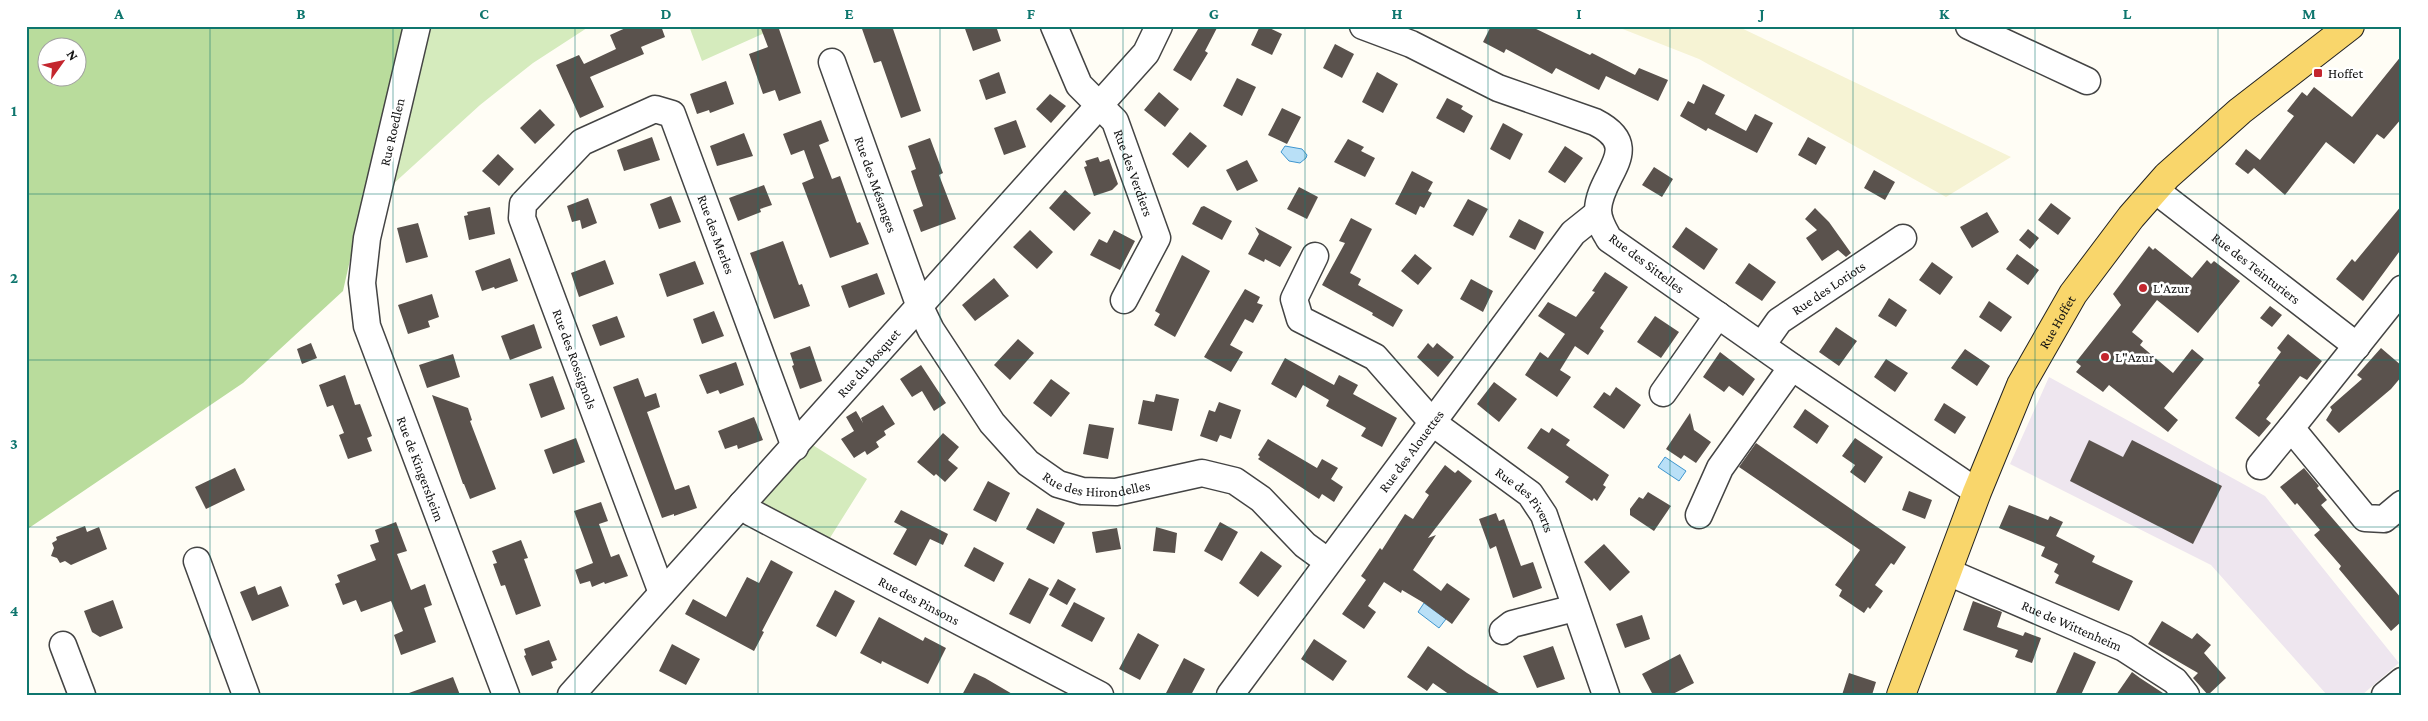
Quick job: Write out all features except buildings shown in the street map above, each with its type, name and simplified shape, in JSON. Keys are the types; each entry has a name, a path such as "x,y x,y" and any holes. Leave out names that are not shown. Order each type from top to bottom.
{"main road":[{"name":"Rue Hoffet","path":"1901,695 1977,492 2021,385 2073,294 2131,217 2167,176 2240,111 2344,31"}],"street":[{"name":"Rue Roedlen","path":"367,238 416,26"},
{"name":"Rue des Verdiers","path":"1054,26 1079,85 1115,122 1157,238 1124,300"},
{"name":"Rue du Bosquet","path":"571,695 1146,53 1159,26"},
{"path":"1363,26 1411,44 1498,88 1610,129 1617,140 1618,160 1602,194 1598,213"},
{"path":"1969,26 2087,81"},
{"name":"Rue des Mésanges","path":"832,62 920,307"},
{"name":"Rue des Merles","path":"582,142 655,110 672,114 795,446"},
{"name":"Rue des Rossignols","path":"582,142 522,204 522,218 662,593"},
{"name":"Rue des Teinturiers","path":"2155,190 2356,346"},
{"name":"Rue des Sittelles","path":"1598,213 1602,227 1609,239 1792,367 1977,492"},
{"name":"Rue des Alouettes","path":"1230,695 1327,561 1433,423 1572,232 1598,213"},
{"name":"Rue de Kingersheim","path":"367,238 362,283 367,326 506,695"},
{"name":"Rue des Loriots","path":"1762,345 1779,321 1903,238"},
{"path":"1315,256 1294,299 1300,318 1375,358 1433,423"},
{"path":"2260,466 2292,438 2356,346 2402,289"},
{"name":"Rue des Hirondelles","path":"920,307 932,330 992,424 1028,463 1058,484 1082,491 1116,492 1202,473 1235,481 1261,498 1305,545 1327,561"},
{"path":"1664,393 1718,315"},
{"path":"1699,515 1720,468 1792,367"},
{"name":"Rue des Piverts","path":"1433,423 1530,494 1544,515 1606,695"},
{"path":"2292,438 2365,518 2384,519 2402,504"},
{"name":"Rue des Pinsons","path":"742,504 761,517 1100,695"},
{"path":"197,561 246,695"},
{"name":"Rue de Wittenheim","path":"1948,572 2124,648 2175,681 2186,695"},
{"path":"1503,631 1512,624 1575,608"},
{"path":"63,645 82,695"},
{"path":"2385,695 2402,681"}],"shaded area":[{"path":"1615,26 1737,26 2011,157 1946,197 1699,59"},
{"path":"2049,377 2265,496 2399,663 2362,695 2327,695 2211,565 2010,464"}],"green space":[{"path":"26,26 403,26 343,291 243,383 26,530"},
{"path":"403,26 590,26 533,63 480,105 359,215"},
{"path":"689,26 780,26 702,61"},
{"path":"811,444 867,479 828,541 754,503"}],"water":[{"path":"1285,146 1302,149 1307,155 1306,158 1300,163 1289,161 1281,152"},
{"path":"1665,457 1686,471 1679,481 1658,467"},
{"path":"1424,603 1446,619 1439,628 1418,612"}],"place":[{"name":"Hoffet","path":"2318,73"},
{"name":"L'Azur","path":"2143,288"},
{"name":"L\"Azur","path":"2105,357"}]}
